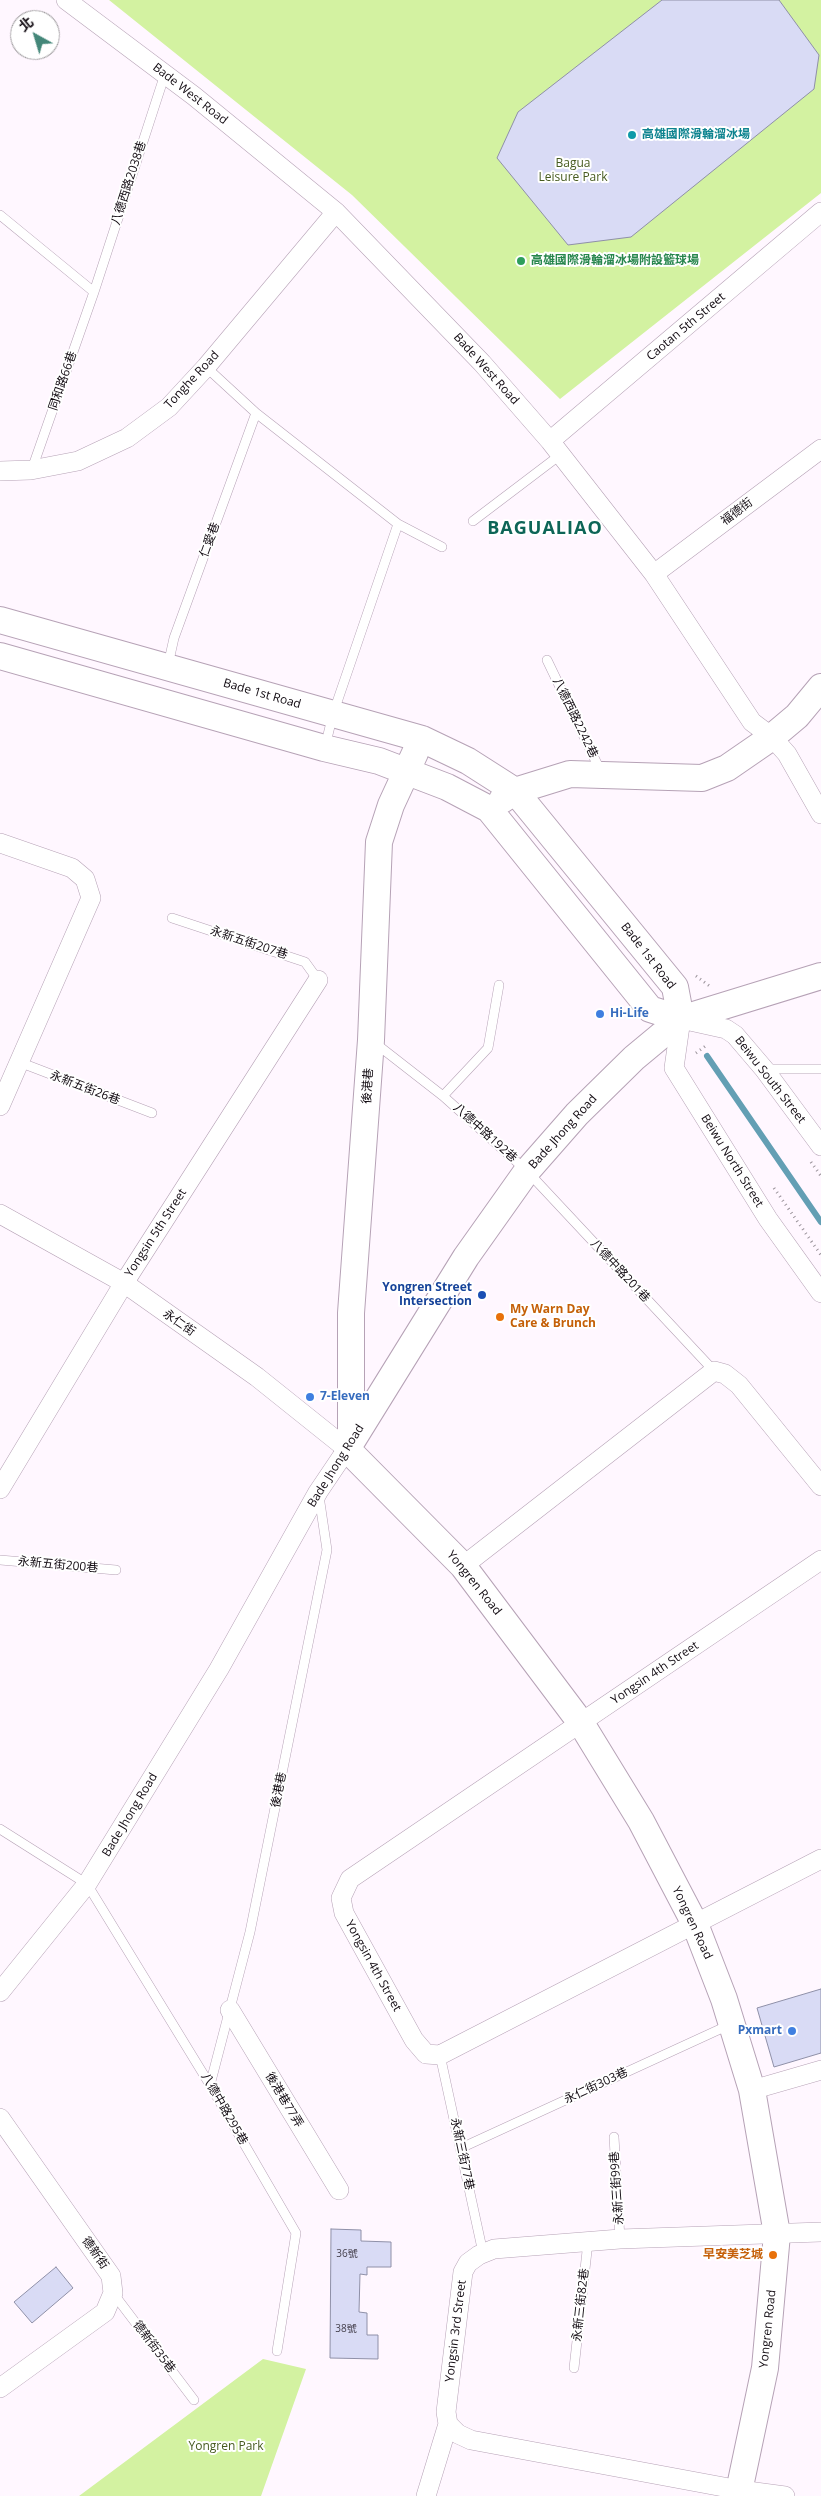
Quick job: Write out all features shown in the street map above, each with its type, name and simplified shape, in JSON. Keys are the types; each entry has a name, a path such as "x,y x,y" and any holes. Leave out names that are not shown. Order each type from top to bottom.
{"street":[{"name":"Bade West Road","path":"66,0 165,74 336,212 482,363 555,448 654,574 752,722 772,737 816,794 821,814"},
{"name":"Tonghe Road","path":"0,471 31,470 78,460 127,438 169,407 206,367 336,212"},
{"name":"Caotan 5th Street","path":"555,448 821,212"},
{"name":"福德街","path":"654,574 821,449"},
{"name":"Bade 1st Road","path":"0,620 422,739 468,761 515,790 676,987 681,1019"},
{"path":"0,656 324,748 379,760 448,786 489,809 650,1009 681,1019"},
{"path":"489,809 515,790 570,774 702,778 727,768 772,737 798,716 821,687"},
{"name":"後港巷","path":"349,1446 351,1313 371,1040 378,842 391,805 422,739"},
{"path":"0,843 72,868 85,879 91,898 0,1106"},
{"name":"Bade Jhong Road","path":"0,1992 87,1884 219,1669 318,1492 349,1446 466,1257 527,1171 553,1140 627,1064 681,1019 821,976"},
{"name":"Yongsin 5th Street","path":"0,1489 124,1283 318,980"},
{"name":"Beiwu South Street","path":"681,1019 726,1029 735,1035 764,1069 821,1146"},
{"name":"Beiwu North Street","path":"681,1019 674,1068 768,1219 821,1293"},
{"name":"永仁街","path":"0,1214 124,1283 257,1377 349,1446"},
{"path":"463,1566 714,1371 725,1374 739,1385 821,1486"},
{"name":"Yongren Road","path":"349,1446 463,1566 581,1723 641,1821 695,1924 724,1999 752,2090 777,2234 765,2368 739,2493"},
{"name":"Yongsin 4th Street","path":"440,2055 426,2054 414,2040 344,1913 341,1898 350,1879 821,1560"},
{"path":"440,2055 821,1859"},
{"name":"後港巷77弄","path":"230,2010 339,2190"},
{"path":"752,2090 821,2070"},
{"name":"德新街","path":"0,2118 111,2276 113,2293"},
{"name":"Yongsin 3rd Street","path":"426,2496 448,2424 446,2412 463,2272 468,2263 483,2253 494,2249 620,2240 821,2232"},
{"path":"0,2388 105,2312 113,2293"},
{"path":"448,2424 458,2434 471,2440 739,2493 785,2496"}],"lane":[{"name":"八德西路2038巷","path":"94,292 165,74"},
{"path":"0,215 94,292"},
{"name":"同和路66巷","path":"31,470 94,292"},
{"path":"206,367 256,413 398,524 442,547"},
{"name":"仁愛巷","path":"167,667 174,638 256,413"},
{"path":"473,521 555,448"},
{"path":"324,748 333,714 398,524"},
{"name":"八德西路2242巷","path":"547,660 603,775"},
{"name":"永新五街207巷","path":"172,918 306,962 318,980"},
{"name":"八德中路192巷","path":"443,1096 488,1048 500,985"},
{"name":"八德中路192巷","path":"371,1040 443,1096 527,1171"},
{"name":"永新五街26巷","path":"19,1062 152,1113"},
{"path":"764,1069 821,1069"},
{"name":"八德中路201巷","path":"527,1171 714,1371"},
{"name":"後港巷","path":"210,2085 250,1932 327,1550 318,1492"},
{"name":"永新五街200巷","path":"0,1560 116,1570"},
{"path":"0,1829 87,1884"},
{"name":"八德中路295巷","path":"87,1884 210,2085 296,2234 277,2351"},
{"name":"永仁街303巷","path":"461,2148 731,2024"},
{"name":"永新三街77巷","path":"440,2055 483,2253"},
{"name":"永新三街99巷","path":"614,2137 620,2240"},
{"name":"永新三街82巷","path":"574,2368 588,2242"},
{"name":"德新街35巷","path":"113,2293 194,2400"}],"green space":[{"name":"Bagua Leisure Park","path":"109,0 821,0 821,193 560,399 352,195"},
{"name":"Yongren Park","path":"263,2359 306,2369 261,2496 79,2496"}],"building":[{"name":"高雄國際滑輪溜冰場","path":"662,0 779,0 819,55 814,89 631,237 568,245 497,158 518,112"},
{"name":"Pxmart","path":"821,1989 821,2053 774,2067 757,2008"},
{"path":"331,2229 361,2230 361,2241 391,2242 391,2267 367,2267 367,2275 360,2274 359,2312 367,2313 367,2335 378,2335 378,2359 330,2358"},
{"path":"56,2267 73,2288 32,2323 14,2302"}],"waterway":[{"path":"707,1056 821,1222"}],"place":[{"name":"高雄國際滑輪溜冰場","path":"632,135"},
{"name":"高雄國際滑輪溜冰場附設籃球場","path":"521,261"},
{"name":"Hi-Life","path":"600,1014"},
{"name":"Yongren Street Intersection","path":"482,1295"},
{"name":"My Warn Day Care & Brunch","path":"500,1317"},
{"name":"7-Eleven","path":"310,1397"},
{"name":"Pxmart","path":"792,2031"},
{"name":"早安美芝城","path":"773,2255"}],"district":[{"name":"BAGUALIAO","path":"545,529"}]}
